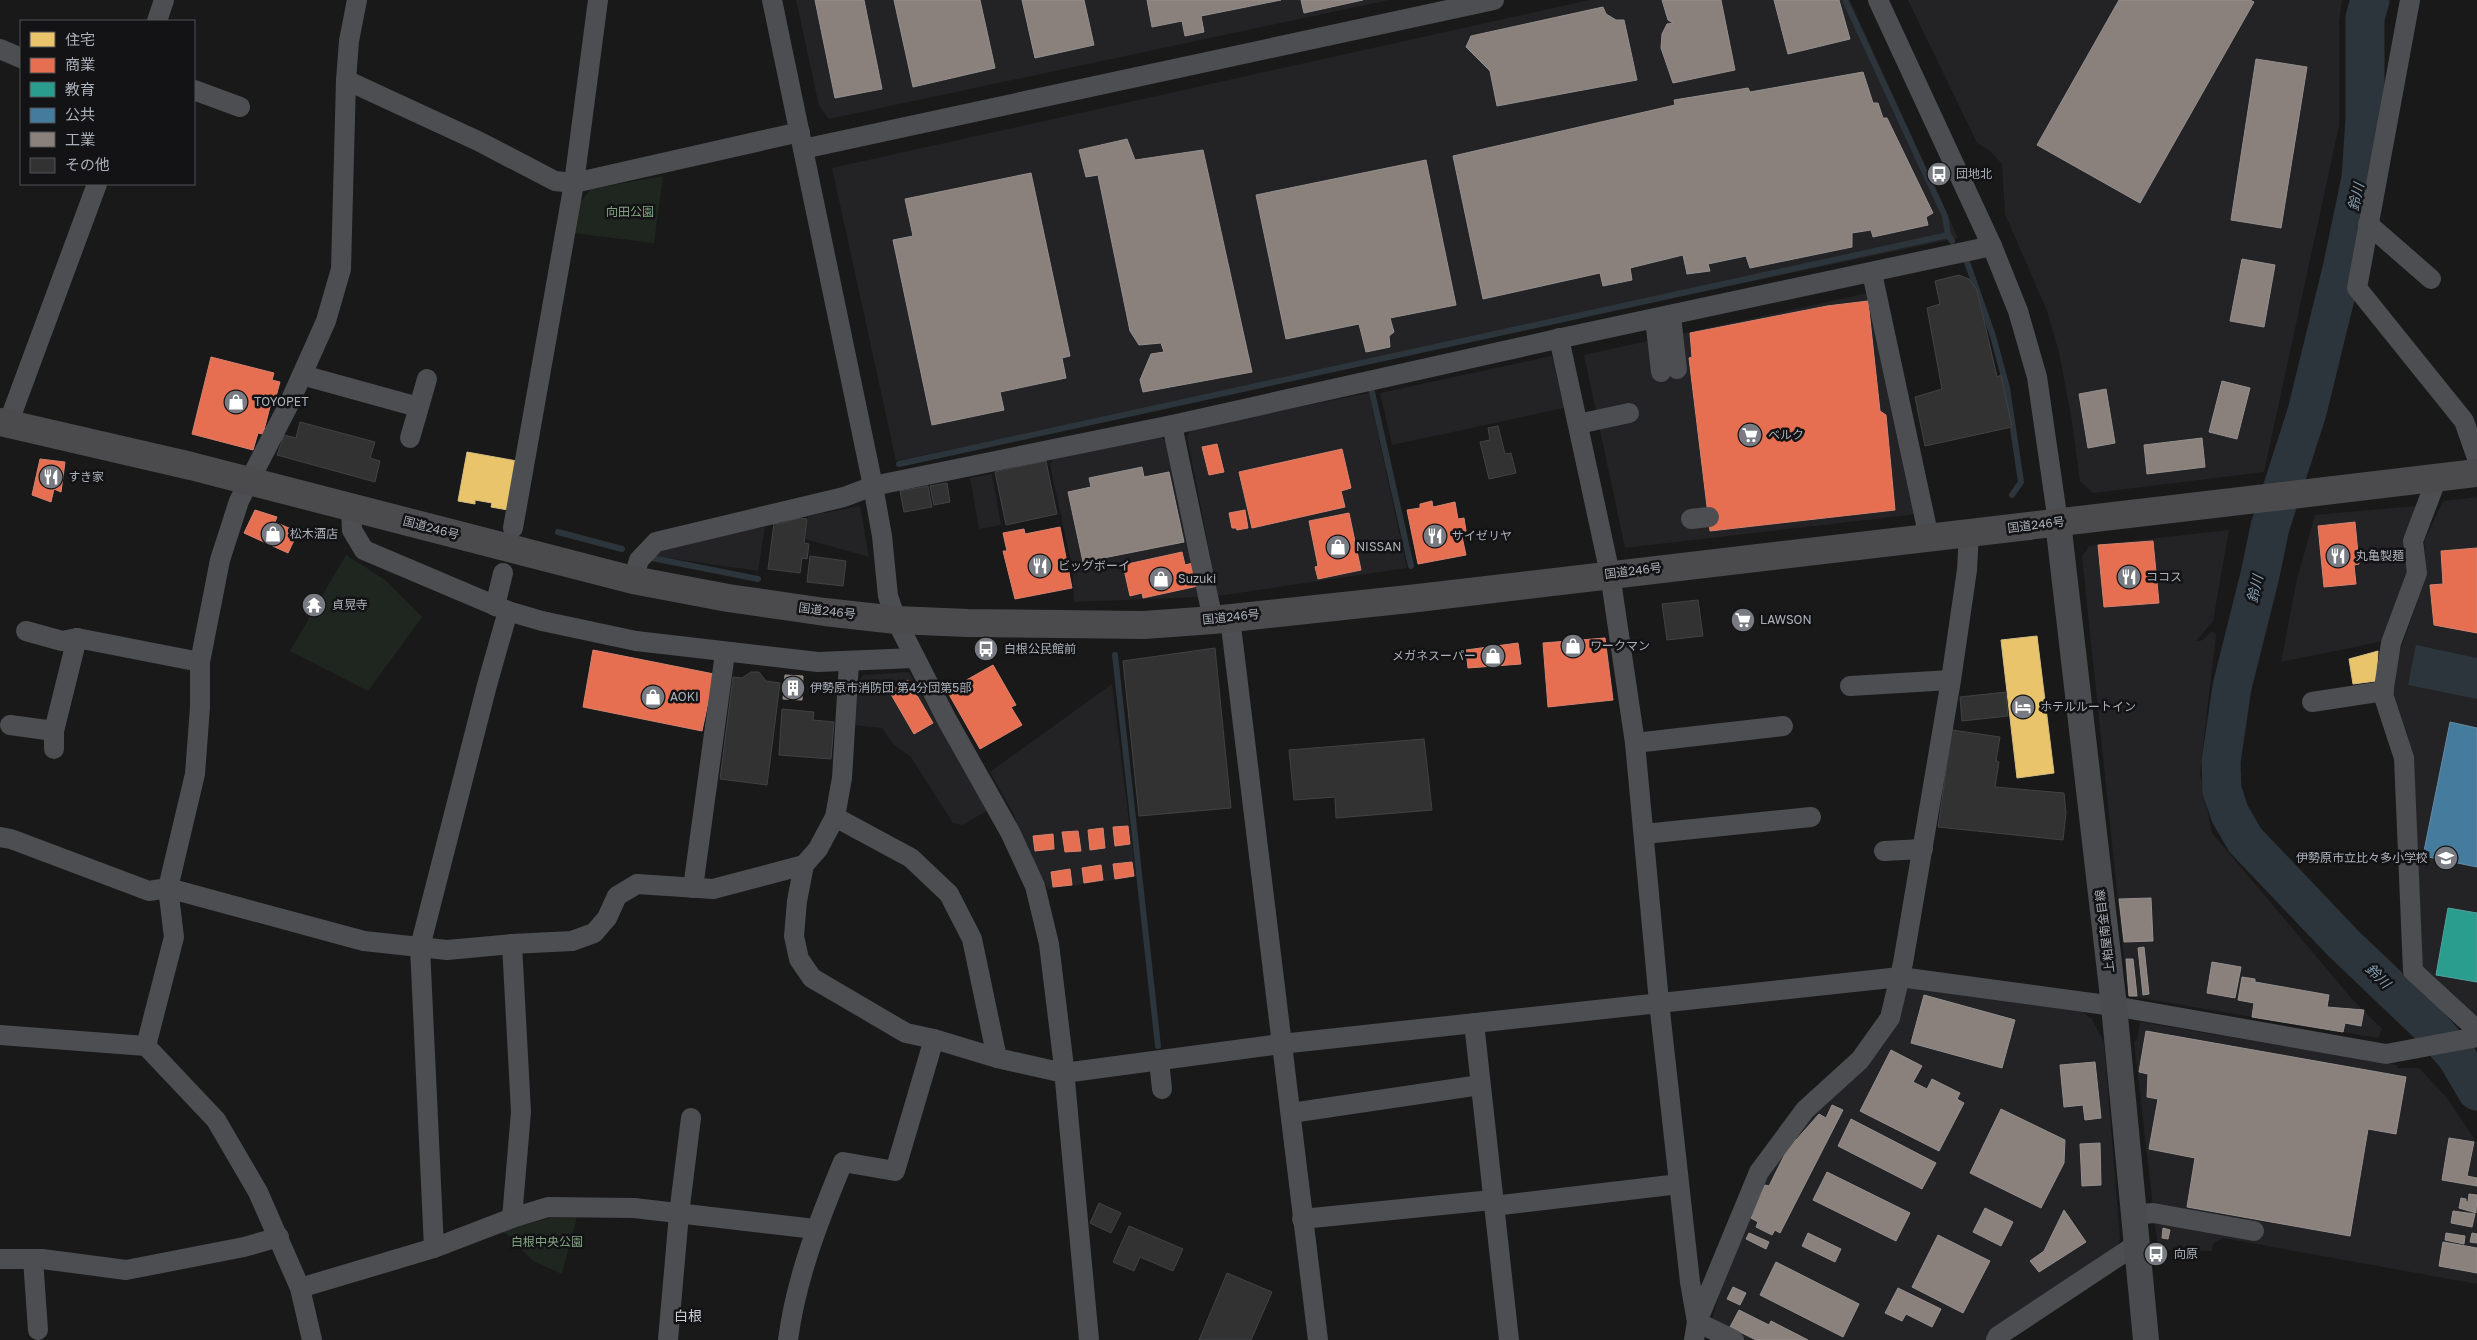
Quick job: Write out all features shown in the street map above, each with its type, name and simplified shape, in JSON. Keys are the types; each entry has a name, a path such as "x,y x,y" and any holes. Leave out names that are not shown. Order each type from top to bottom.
{"highway":[{"name":"国道246号","path":"4,423 92,442 632,580 728,598 896,620 968,624 1144,625 1222,619 1418,598 2477,473"}],"main road":[{"name":"上粕屋南金目線","path":"2058,522 2114,1006 2146,1340"}],"street":[{"path":"157,20 164,0"},
{"path":"146,1046 174,937 168,888 195,774 200,707 200,662 220,560 239,501 302,375 326,321 341,269 346,80 349,41 357,0"},
{"path":"513,528 574,182 598,0"},
{"path":"772,0 873,486 882,536 888,596 896,620 915,658 1010,832 1035,886 1049,944 1064,1072 1089,1340"},
{"path":"346,80 478,141 555,181 574,182 802,141 1494,0"},
{"path":"1878,0 1992,246 2018,311 2037,377 2058,522"},
{"path":"2410,0 2357,288 2464,421 2477,458"},
{"path":"0,49 20,58"},
{"path":"195,90 240,107"},
{"path":"4,423 97,185"},
{"path":"2368,224 2431,279"},
{"path":"632,580 639,560 656,542 844,497 873,486 1172,424 1559,338 1992,246"},
{"path":"1872,273 1929,538"},
{"path":"1663,317 1669,370"},
{"path":"1559,338 1610,574 1635,743 1659,1002 1696,1331"},
{"path":"302,375 418,406"},
{"path":"410,438 427,379"},
{"path":"1579,430 1630,419"},
{"path":"1172,424 1222,619 1281,1044 1318,1340"},
{"path":"2437,478 2413,541 2417,573 2391,643 2384,691 2404,758 2413,971 2475,1035"},
{"path":"351,508 352,530 364,550 502,608 542,621 636,641 725,653 818,662 915,658"},
{"path":"1696,1331 1759,1172 1806,1110 1844,1077 1890,1018 1900,977 1951,680 1967,570 1969,533"},
{"path":"434,1248 420,947 484,694 502,608 503,573"},
{"path":"26,631 62,641 77,638 200,662"},
{"path":"10,725 54,740 77,638"},
{"path":"693,888 725,653"},
{"path":"849,662 842,778 835,817 818,849 804,865 796,901 794,936 799,959 812,978 906,1033 934,1039 996,1058 1064,1072 1281,1044 1900,977 2114,1006 2386,1054 2475,1035"},
{"path":"1850,686 1951,680"},
{"path":"2312,702 2384,691"},
{"path":"1635,743 1783,726"},
{"path":"835,817 911,858 949,894 972,939 996,1058"},
{"path":"1644,834 1811,818"},
{"path":"0,838 12,839 149,891 168,888 364,941 446,950 572,941 594,933 607,918 617,896 638,884 713,889 804,865"},
{"path":"1884,851 1923,849"},
{"path":"512,944 521,1112 512,1218"},
{"path":"1474,1023 1509,1340"},
{"path":"0,1035 146,1046 216,1120 258,1192 300,1288 312,1340"},
{"path":"788,1340 791,1315 815,1229 844,1162 895,1171 934,1039"},
{"path":"1159,1061 1162,1089"},
{"path":"1290,1113 1480,1084"},
{"path":"668,1340 679,1214 692,1118"},
{"path":"1302,1219 1493,1203 1679,1184"},
{"path":"300,1288 434,1248 512,1218 548,1207 634,1208 815,1229"},
{"path":"2134,1215 2153,1213 2254,1231"},
{"path":"0,1259 34,1259 126,1270 244,1247 279,1237"},
{"path":"1996,1340 1998,1336 2137,1244"},
{"path":"34,1259 38,1330"},
{"path":"1696,1331 1734,1340"}],"shaded area":[{"path":"796,0 1389,0 829,119 819,106"},
{"path":"1589,0 1850,0 1958,238 896,461 832,168"},
{"path":"1908,0 2342,0 2339,24 2339,126 2264,472 2093,493 2080,481 2071,416 2059,352 2047,311 2005,214 2002,164 1989,150 1977,143"},
{"name":"ベルク","path":"1868,293 1917,514 1625,548 1584,355"},
{"path":"1552,356 1564,408 1392,445 1380,393"},
{"path":"1369,393 1407,568 1218,596 1187,436 1193,428"},
{"path":"1159,436 1169,444 1203,597 1074,602 1072,567 1050,464 1054,459"},
{"path":"992,474 1001,525 979,529 970,478"},
{"name":"伊勢原市立比々多小学校","path":"2477,497 2477,1018 2425,973 2418,961 2402,723 2390,680 2427,574 2424,541 2443,501"},
{"path":"860,506 869,557 805,539 808,516"},
{"path":"2415,506 2407,572 2384,641 2281,662 2297,579 2315,515"},
{"path":"765,527 758,571 654,556 674,542"},
{"path":"2229,530 2213,621 2196,641 2203,640 2212,631 2216,635 2200,773 2212,833 2352,999 2382,1029 2378,1038 2128,996 2082,557 2089,546"},
{"path":"2416,645 2477,658 2477,699 2408,685"},
{"path":"909,672 987,811 962,825 953,823 911,757 894,745 882,728 853,725 857,682 864,675"},
{"path":"1112,684 1136,877 1048,889 1021,836 1014,815 990,772"},
{"path":"1909,986 2083,1012 2092,1019 2104,1042 2120,1239 2117,1252 1987,1340 1744,1340 1712,1319 1720,1292 1749,1216 1778,1156 1792,1137 1870,1062 1904,990"},
{"path":"2140,1022 2397,1065 2397,1068 2419,1068 2447,1098 2477,1143 2477,1284 2223,1238 2213,1244 2212,1251 2158,1250 2134,1042 2137,1040"}],"green space":[{"name":"向田公園","path":"663,176 654,243 572,233 579,204 591,189"},
{"path":"346,555 385,580 422,617 368,691 290,651"},
{"name":"白根中央公園","path":"577,1217 562,1274 533,1261 508,1235 499,1231 551,1218"}],"building: 住宅":[{"path":"467,452 517,461 508,510 491,507 492,503 475,500 475,504 458,501"},
{"path":"2037,636 2054,773 2017,778 2001,640"},
{"path":"2378,651 2376,681 2353,684 2349,659"}],"building: 商業":[{"name":"ベルク","path":"1868,301 1880,411 1886,415 1895,510 1710,531 1689,358 1692,357 1690,333 1827,306"},
{"path":"211,357 274,373 272,380 280,382 274,404 271,403 263,434 258,433 253,450 192,434"},
{"path":"1217,444 1224,472 1209,475 1202,447"},
{"path":"1342,449 1351,488 1341,491 1345,507 1252,528 1239,472"},
{"path":"40,459 65,462 61,492 54,489 51,502 32,495"},
{"path":"1432,501 1433,507 1455,502 1458,519 1464,518 1466,531 1461,532 1466,555 1418,564 1407,510 1420,508 1420,504"},
{"path":"255,510 277,517 275,522 298,532 288,553 244,533"},
{"path":"1245,510 1248,528 1237,530 1232,528 1229,513"},
{"path":"1349,513 1361,570 1318,579 1315,567 1318,566 1309,521"},
{"path":"2355,522 2359,564 2354,565 2356,584 2324,587 2318,526"},
{"path":"1060,527 1072,588 1015,599 1003,551 1007,551 1003,533 1024,529 1025,534"},
{"path":"2153,541 2159,603 2104,607 2098,545"},
{"path":"2477,548 2477,633 2434,625 2430,585 2443,584 2441,551"},
{"path":"1182,552 1185,565 1193,563 1198,586 1143,598 1142,593 1130,596 1123,565"},
{"path":"1605,638 1613,700 1548,707 1543,643"},
{"path":"1518,643 1521,664 1468,668 1466,650"},
{"path":"593,650 714,674 702,731 583,707"},
{"path":"993,665 1016,705 1011,707 1022,725 980,749 947,691"},
{"path":"908,680 933,723 914,734 889,691"},
{"path":"1128,826 1130,844 1115,846 1113,827"},
{"path":"1103,828 1105,848 1090,850 1088,830"},
{"path":"1078,831 1081,851 1065,852 1062,832"},
{"path":"1053,834 1054,849 1035,851 1033,836"},
{"path":"1132,862 1134,876 1115,879 1113,864"},
{"path":"1101,865 1103,880 1084,883 1082,868"},
{"path":"1070,869 1072,885 1053,887 1051,872"}],"building: 教育":[{"path":"2448,908 2477,913 2477,982 2436,975"}],"building: 公共":[{"path":"2450,722 2477,728 2477,867 2423,856"}],"building: 工業":[{"path":"815,0 864,0 882,89 835,98"},
{"path":"894,0 980,0 995,68 913,87"},
{"path":"1022,0 1084,0 1094,45 1035,58"},
{"path":"1147,0 1281,0 1201,16 1204,32 1185,36 1182,21 1152,27"},
{"path":"1301,0 1363,0 1304,13"},
{"path":"1662,0 1721,0 1735,70 1673,83 1661,48 1662,34 1667,24 1673,23 1668,20"},
{"path":"1774,0 1839,0 1850,39 1788,54"},
{"path":"2119,0 2250,0 2254,2 2140,203 2037,145"},
{"path":"1603,7 1606,14 1616,20 1624,20 1637,80 1497,106 1490,71 1466,47 1471,36"},
{"path":"2256,59 2307,67 2281,228 2231,220"},
{"path":"1863,72 1873,103 1878,103 1883,118 1887,118 1933,213 1926,217 1928,225 1873,237 1871,230 1852,233 1852,247 1750,268 1746,256 1708,264 1710,271 1687,274 1683,255 1630,268 1632,280 1603,286 1600,273 1483,299 1453,156 1675,105 1674,100 1748,88 1750,92"},
{"path":"1127,139 1135,160 1203,150 1252,372 1143,392 1140,380 1151,354 1164,352 1161,343 1139,345 1130,331 1098,175 1086,177 1079,150"},
{"path":"1426,160 1456,305 1390,318 1394,332 1389,336 1390,347 1366,352 1359,324 1286,339 1256,195"},
{"path":"1031,173 1070,356 1062,358 1066,378 1000,392 1004,410 932,425 893,240 913,236 905,199"},
{"path":"2242,259 2275,265 2264,327 2230,321"},
{"path":"2222,381 2250,388 2237,439 2209,432"},
{"path":"2106,389 2115,443 2088,448 2079,394"},
{"path":"2202,438 2205,467 2147,474 2144,445"},
{"path":"1142,467 1144,477 1169,472 1184,542 1083,562 1068,492 1091,487 1089,478"},
{"name":"伊勢原市消防団 第4分団第5部","path":"785,675 803,676 802,700 783,699"},
{"path":"2151,898 2153,941 2124,942 2119,899"},
{"path":"2144,947 2149,994 2143,995 2138,948"},
{"path":"2126,959 2133,959 2137,996 2129,996"},
{"path":"2212,962 2241,967 2235,998 2207,993"},
{"path":"2242,977 2255,979 2255,982 2329,995 2327,1007 2364,1010 2361,1026 2345,1023 2343,1032 2252,1017 2254,1003 2238,1000"},
{"path":"1924,995 2015,1020 2002,1068 1911,1043"},
{"path":"2146,1031 2406,1077 2396,1134 2368,1129 2350,1236 2187,1207 2195,1158 2149,1149 2158,1099 2147,1097 2148,1074 2139,1072"},
{"path":"1891,1050 1922,1066 1913,1082 1927,1089 1932,1079 1960,1093 1957,1099 1964,1103 1939,1151 1860,1111"},
{"path":"2095,1062 2101,1118 2085,1120 2083,1105 2064,1107 2060,1065"},
{"path":"1832,1105 1843,1110 1780,1233 1775,1230 1772,1235 1756,1227 1758,1222 1749,1217 1765,1185 1769,1186 1793,1138 1796,1140 1819,1114 1826,1118"},
{"path":"2001,1109 2065,1140 2064,1163 2041,1208 1970,1173"},
{"path":"1851,1119 1936,1163 1922,1189 1838,1146"},
{"path":"2449,1138 2474,1142 2467,1176 2477,1178 2477,1186 2442,1180"},
{"path":"2100,1143 2101,1185 2082,1186 2080,1144"},
{"path":"1827,1172 1910,1213 1896,1241 1813,1200"},
{"path":"2469,1194 2477,1195 2476,1213 2459,1208 2461,1198 2466,1199 2466,1202 2468,1202"},
{"path":"1985,1208 2013,1222 2001,1246 1973,1232"},
{"path":"2064,1210 2086,1242 2039,1272 2030,1261 2044,1251"},
{"path":"2453,1211 2475,1214 2472,1227 2451,1223"},
{"path":"2163,1228 2170,1230 2168,1239 2162,1238"},
{"path":"1749,1233 1769,1242 1766,1249 1746,1239"},
{"path":"1808,1233 1841,1249 1835,1262 1802,1246"},
{"path":"2446,1233 2465,1236 2464,1244 2445,1240"},
{"path":"2472,1233 2477,1234 2477,1243 2470,1242"},
{"path":"1938,1235 1990,1261 1963,1313 1912,1287"},
{"path":"2443,1242 2477,1248 2477,1273 2439,1266"},
{"path":"1776,1262 1859,1304 1843,1337 1760,1295"},
{"path":"1733,1287 1746,1293 1740,1305 1727,1299"},
{"path":"1898,1288 1941,1309 1932,1327 1906,1314 1902,1321 1885,1313"},
{"path":"1739,1310 1769,1325 1771,1321 1808,1340 1756,1340 1730,1327"}],"building: その他":[{"path":"1959,275 1969,279 1977,290 1997,377 2001,375 2012,427 1925,446 1915,397 1942,389 1927,308 1940,304 1935,281"},
{"path":"300,422 375,442 370,458 380,461 375,482 277,455 284,435 296,438"},
{"path":"1498,426 1505,454 1511,453 1516,473 1489,479 1480,442 1490,440 1488,428"},
{"path":"1046,461 1057,514 1006,525 995,472"},
{"path":"947,483 950,502 934,505 930,486"},
{"path":"928,486 932,507 904,512 900,491"},
{"path":"799,518 807,519 804,543 809,544 807,559 802,558 800,573 768,569 774,523 779,524"},
{"path":"810,556 846,561 843,586 807,582"},
{"path":"1698,600 1703,636 1667,640 1662,604"},
{"path":"1215,648 1231,808 1139,816 1123,661"},
{"path":"751,672 759,672 766,681 780,683 767,785 720,779 733,677 742,678"},
{"path":"2006,692 2008,716 1962,721 1960,697"},
{"path":"782,709 814,712 813,720 834,722 831,759 779,755"},
{"path":"1952,730 2000,737 1996,761 1999,762 1995,787 2064,793 2066,813 2063,840 1938,827"},
{"path":"1424,739 1432,810 1336,818 1335,797 1294,800 1289,750"},
{"path":"1099,1203 1121,1213 1111,1233 1090,1223"},
{"path":"1129,1226 1183,1249 1173,1271 1140,1257 1134,1271 1113,1262"},
{"path":"1227,1273 1272,1292 1251,1340 1199,1340"}],"waterway":[{"path":"1845,0 1945,216 1948,235 1952,241"},
{"name":"鈴川","path":"2370,0 2365,18 2365,119 2361,178 2343,265 2307,412 2270,527 2232,687 2221,762 2222,790 2230,814 2245,840 2343,943 2428,1024 2457,1057 2477,1091"},
{"path":"899,464 1948,235"},
{"path":"1967,262 1993,336 2007,388 2021,482 2012,495"},
{"path":"1372,392 1411,566"},
{"path":"558,532 622,549"},
{"path":"652,558 758,579"},
{"path":"1115,655 1158,1046"}],"place":[{"name":"団地北","path":"1939,174"},
{"name":"TOYOPET","path":"236,402"},
{"name":"ベルク","path":"1750,435"},
{"name":"すき家","path":"51,477"},
{"name":"松木酒店","path":"273,534"},
{"name":"サイゼリヤ","path":"1435,536"},
{"name":"NISSAN","path":"1338,547"},
{"name":"丸亀製麺","path":"2338,556"},
{"name":"ビッグボーイ","path":"1040,566"},
{"name":"ココス","path":"2129,577"},
{"name":"Suzuki","path":"1161,579"},
{"name":"貞晃寺","path":"314,605"},
{"name":"LAWSON","path":"1743,620"},
{"name":"ワークマン","path":"1573,646"},
{"name":"白根公民館前","path":"986,649"},
{"name":"メガネスーパー","path":"1493,656"},
{"name":"伊勢原市消防団 第4分団第5部","path":"793,688"},
{"name":"AOKI","path":"653,697"},
{"name":"ホテルルートイン","path":"2023,707"},
{"name":"伊勢原市立比々多小学校","path":"2446,858"},
{"name":"向原","path":"2156,1254"}],"district":[{"name":"白根","path":"688,1316"}]}
